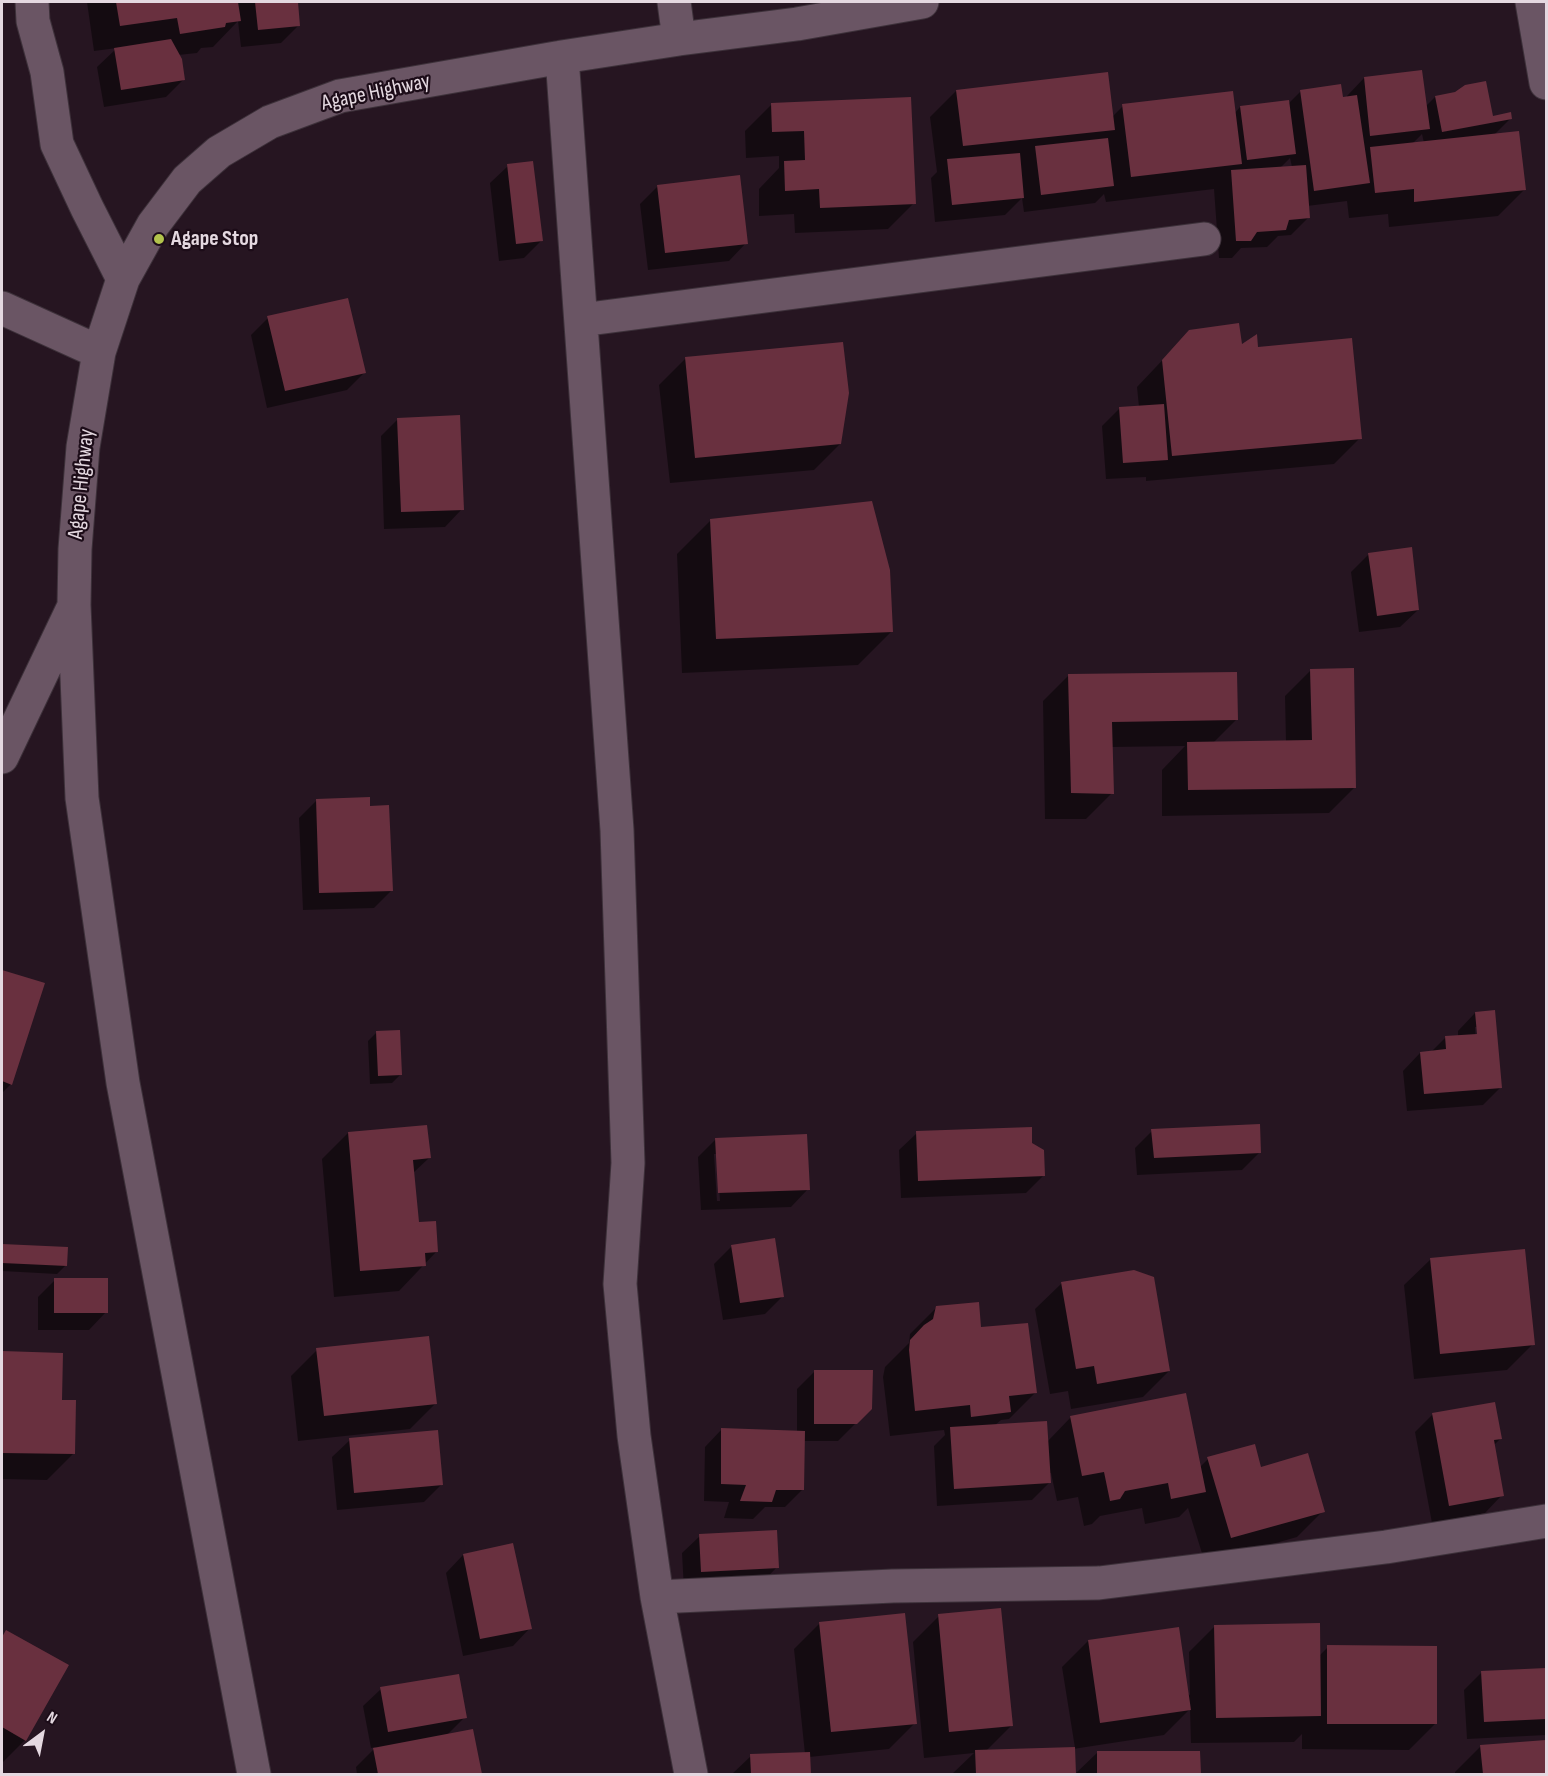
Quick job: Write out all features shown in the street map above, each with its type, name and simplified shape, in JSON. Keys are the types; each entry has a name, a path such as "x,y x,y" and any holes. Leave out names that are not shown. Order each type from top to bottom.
{"street":[{"path":"32,2 33,21 47,72 57,144 123,279"},
{"path":"674,2 680,39"},
{"name":"Agape Highway","path":"255,1774 122,1072 82,798 74,605 75,549 83,447 99,352 123,279 153,225 187,180 219,153 270,122 340,96 562,57 797,24 922,2"},
{"path":"1532,2 1546,83"},
{"path":"562,57 618,830 628,1163 620,1284 634,1436 657,1597 691,1774"},
{"path":"580,320 1204,239"},
{"path":"2,308 99,352"},
{"path":"2,757 74,605"},
{"path":"657,1597 894,1586 1099,1582 1386,1547 1546,1521"}],"building":[{"path":"116,2 238,2 241,21 226,23 225,27 180,34 177,18 120,26"},
{"path":"255,2 298,2 300,26 258,30"},
{"path":"171,39 182,59 185,80 121,90 114,48"},
{"path":"1422,70 1430,129 1370,136 1364,77"},
{"path":"1108,72 1115,130 963,146 956,90"},
{"path":"1486,81 1493,116 1511,112 1512,119 1442,132 1435,96 1455,92 1465,85"},
{"path":"1341,84 1343,97 1357,95 1370,183 1314,191 1300,90"},
{"path":"1233,91 1242,164 1131,177 1122,104"},
{"path":"911,97 916,204 820,208 819,189 785,191 784,161 805,160 804,131 772,132 771,103"},
{"path":"1289,100 1296,154 1247,160 1240,106"},
{"path":"1519,131 1526,190 1414,202 1414,189 1375,193 1370,147"},
{"path":"1108,138 1114,186 1041,195 1035,146"},
{"path":"1020,153 1024,198 952,205 947,159"},
{"path":"533,161 543,241 516,244 507,164"},
{"path":"1306,165 1310,218 1289,220 1286,230 1257,232 1251,241 1236,241 1231,170"},
{"path":"740,175 748,244 665,253 657,185"},
{"path":"348,298 366,373 285,391 267,316"},
{"path":"1239,323 1242,344 1257,334 1258,347 1352,338 1362,439 1172,456 1162,360 1189,330"},
{"path":"843,342 849,393 841,444 695,458 685,357"},
{"path":"1164,404 1168,460 1123,463 1119,407"},
{"path":"460,415 464,510 401,512 397,418"},
{"path":"872,501 890,570 893,632 716,639 710,519"},
{"path":"1412,547 1419,610 1377,616 1368,553"},
{"path":"1354,668 1356,788 1188,790 1187,742 1312,740 1310,669"},
{"path":"1237,672 1238,720 1112,722 1114,794 1071,793 1068,674"},
{"path":"370,797 370,806 389,805 393,891 319,893 316,799"},
{"path":"2,970 45,983 12,1085 2,1081"},
{"path":"1495,1010 1502,1088 1424,1094 1420,1052 1446,1049 1445,1036 1477,1034 1475,1012"},
{"path":"400,1030 402,1075 378,1076 376,1031"},
{"path":"1260,1124 1261,1153 1154,1158 1151,1129"},
{"path":"427,1125 431,1158 413,1160 419,1222 436,1221 438,1252 425,1253 426,1266 360,1271 348,1132"},
{"path":"1032,1127 1032,1143 1044,1150 1045,1176 918,1181 916,1131"},
{"path":"807,1134 810,1190 718,1193 715,1138"},
{"path":"775,1238 784,1297 740,1303 731,1245"},
{"path":"2,1244 68,1247 67,1266 2,1263"},
{"path":"1525,1249 1535,1345 1440,1354 1430,1258"},
{"path":"1134,1270 1154,1277 1170,1371 1097,1384 1094,1366 1076,1369 1061,1282"},
{"path":"54,1278 108,1278 108,1313 54,1313"},
{"path":"979,1302 981,1327 1028,1323 1037,1393 1009,1396 1011,1412 971,1417 970,1405 915,1411 910,1340 933,1319 936,1306"},
{"path":"429,1336 437,1404 324,1416 316,1348"},
{"path":"2,1351 63,1353 62,1400 76,1400 75,1454 2,1453"},
{"path":"814,1370 873,1370 872,1409 857,1424 814,1424"},
{"path":"1186,1393 1206,1492 1171,1499 1168,1483 1125,1491 1120,1499 1110,1501 1104,1472 1082,1476 1070,1416"},
{"path":"1495,1402 1502,1439 1494,1440 1504,1496 1449,1506 1432,1413"},
{"path":"1047,1421 1051,1483 954,1489 950,1427"},
{"path":"721,1428 805,1431 804,1490 776,1490 772,1502 740,1501 746,1485 721,1484"},
{"path":"438,1430 443,1485 354,1493 349,1438"},
{"path":"1255,1444 1261,1467 1308,1453 1325,1512 1231,1538 1207,1457"},
{"path":"777,1530 779,1568 701,1572 699,1534"},
{"path":"513,1543 532,1629 480,1639 463,1554"},
{"path":"1001,1608 1013,1726 949,1732 938,1614"},
{"path":"905,1613 917,1724 831,1732 819,1622"},
{"path":"1320,1623 1321,1716 1216,1718 1214,1625"},
{"path":"1179,1627 1191,1710 1100,1723 1088,1640"},
{"path":"6,1630 69,1665 26,1741 2,1727 2,1637"},
{"path":"1327,1645 1437,1646 1437,1724 1327,1724"},
{"path":"1546,1668 1546,1719 1484,1722 1481,1671"},
{"path":"459,1674 467,1718 388,1732 380,1687"},
{"path":"473,1729 482,1774 378,1774 373,1748"},
{"path":"1546,1740 1546,1774 1483,1774 1480,1745"},
{"path":"1075,1747 1076,1774 976,1774 975,1750"},
{"path":"1097,1751 1200,1751 1201,1774 1097,1774"},
{"path":"810,1752 811,1774 751,1774 750,1754"}],"place":[{"name":"Agape Stop","path":"159,239"}]}
